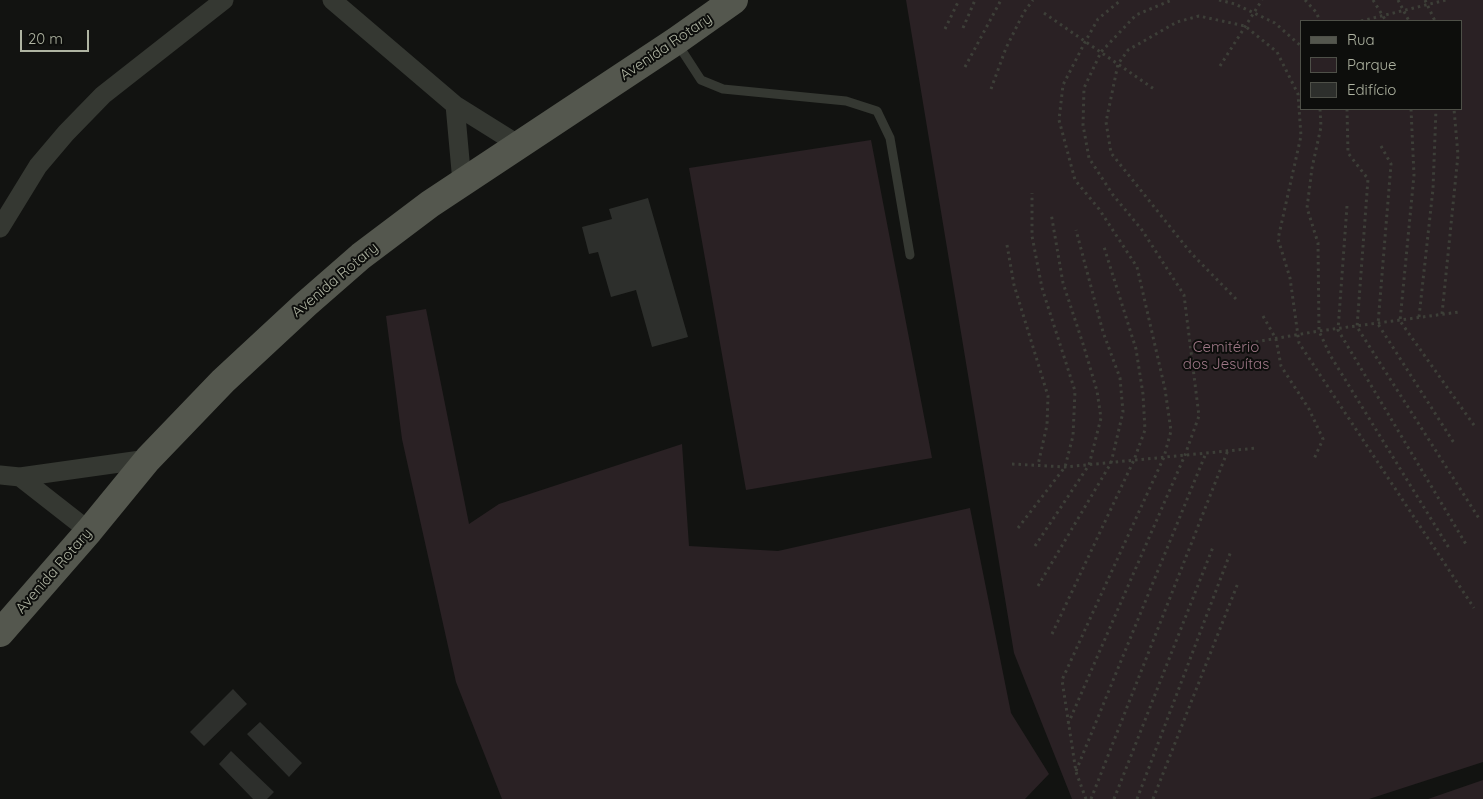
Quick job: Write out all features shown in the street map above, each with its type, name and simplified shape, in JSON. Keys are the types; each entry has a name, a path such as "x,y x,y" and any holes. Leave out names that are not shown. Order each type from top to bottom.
{"main road":[{"name":"Avenida Rotary","path":"0,633 90,531 148,459 223,381 361,256 462,182 676,41 734,0"}],"street":[{"path":"0,228 38,166 66,133 103,95 224,0"},
{"path":"332,0 455,106 518,145"},
{"path":"455,106 462,182"},
{"path":"0,475 20,477 148,459"},
{"path":"20,477 90,531"}],"lane":[{"path":"676,41 701,80 723,89 846,101 877,111 890,138 910,254"}],"path":[{"path":"945,29 959,0"},
{"path":"963,28 975,0"},
{"path":"964,67 1001,0"},
{"path":"991,89 1006,48 1024,12 1033,0"},
{"path":"1086,799 1076,772 1062,680 1164,457 1171,431 1166,397 1137,266 1099,208 1076,180 1059,120 1063,86 1085,42 1098,19 1121,0"},
{"path":"1068,724 1185,455 1198,416 1184,295 1142,230 1113,195 1089,158 1083,125 1084,88 1101,52 1136,15 1172,0"},
{"path":"1219,0 1254,12 1275,22 1300,45"},
{"path":"1220,66 1262,0"},
{"path":"1304,0 1316,12 1320,20"},
{"path":"1373,0 1386,20"},
{"path":"1398,0 1409,20"},
{"path":"1425,0 1434,20"},
{"path":"1366,20 1446,0"},
{"path":"1044,13 1154,89"},
{"path":"1236,299 1191,253 1111,153 1106,122 1118,64 1128,50 1177,22 1199,16 1246,26 1277,52 1298,94 1301,136 1278,239 1290,278 1296,334 1299,343 1474,608"},
{"path":"1320,110 1321,127 1312,168 1307,208 1318,243 1319,330 1330,355 1449,548"},
{"path":"1347,110 1348,152 1368,179 1356,327 1480,520"},
{"path":"1411,110 1414,175 1400,321 1476,428"},
{"path":"1420,317 1433,189 1436,110"},
{"path":"1442,314 1458,155 1454,110"},
{"path":"1381,146 1391,164 1378,324 1454,443"},
{"path":"1018,528 1065,467 1073,436 1075,392 1042,288 1032,236 1032,193"},
{"path":"1347,206 1338,330 1468,546"},
{"path":"1035,546 1089,465 1101,418 1089,365 1063,283 1051,213"},
{"path":"1038,586 1111,463 1123,412 1120,378 1103,332 1076,230"},
{"path":"1007,245 1014,285 1048,396 1047,425 1038,465"},
{"path":"1052,634 1134,460 1145,430 1143,394 1136,349 1104,247"},
{"path":"1243,344 1319,330 1338,330 1459,312"},
{"path":"1263,316 1276,339 1282,366 1309,409 1322,440 1314,459"},
{"path":"1012,464 1065,467 1257,448"},
{"path":"1091,799 1228,450"},
{"path":"1076,772 1206,453"},
{"path":"1114,799 1213,548"},
{"path":"1136,799 1232,551"},
{"path":"1153,799 1238,583"}],"green space":[{"name":"Cemitério dos Jesuítas","path":"906,0 1483,0 1483,762 1369,799 1072,799 1014,653"},
{"path":"871,140 932,458 746,490 689,168"},
{"path":"426,309 469,524 499,504 682,444 689,546 778,551 970,508 1011,713 1049,774 1025,799 502,799 456,682 402,439 386,316"},
{"path":"1483,780 1483,799 1428,799"}],"building":[{"path":"648,198 688,337 652,347 636,290 611,297 598,252 589,254 582,227 612,219 609,209"},
{"path":"233,689 247,704 204,746 190,732"},
{"path":"260,722 302,763 289,777 247,734"},
{"path":"231,751 274,792 267,799 253,799 219,764"}]}
